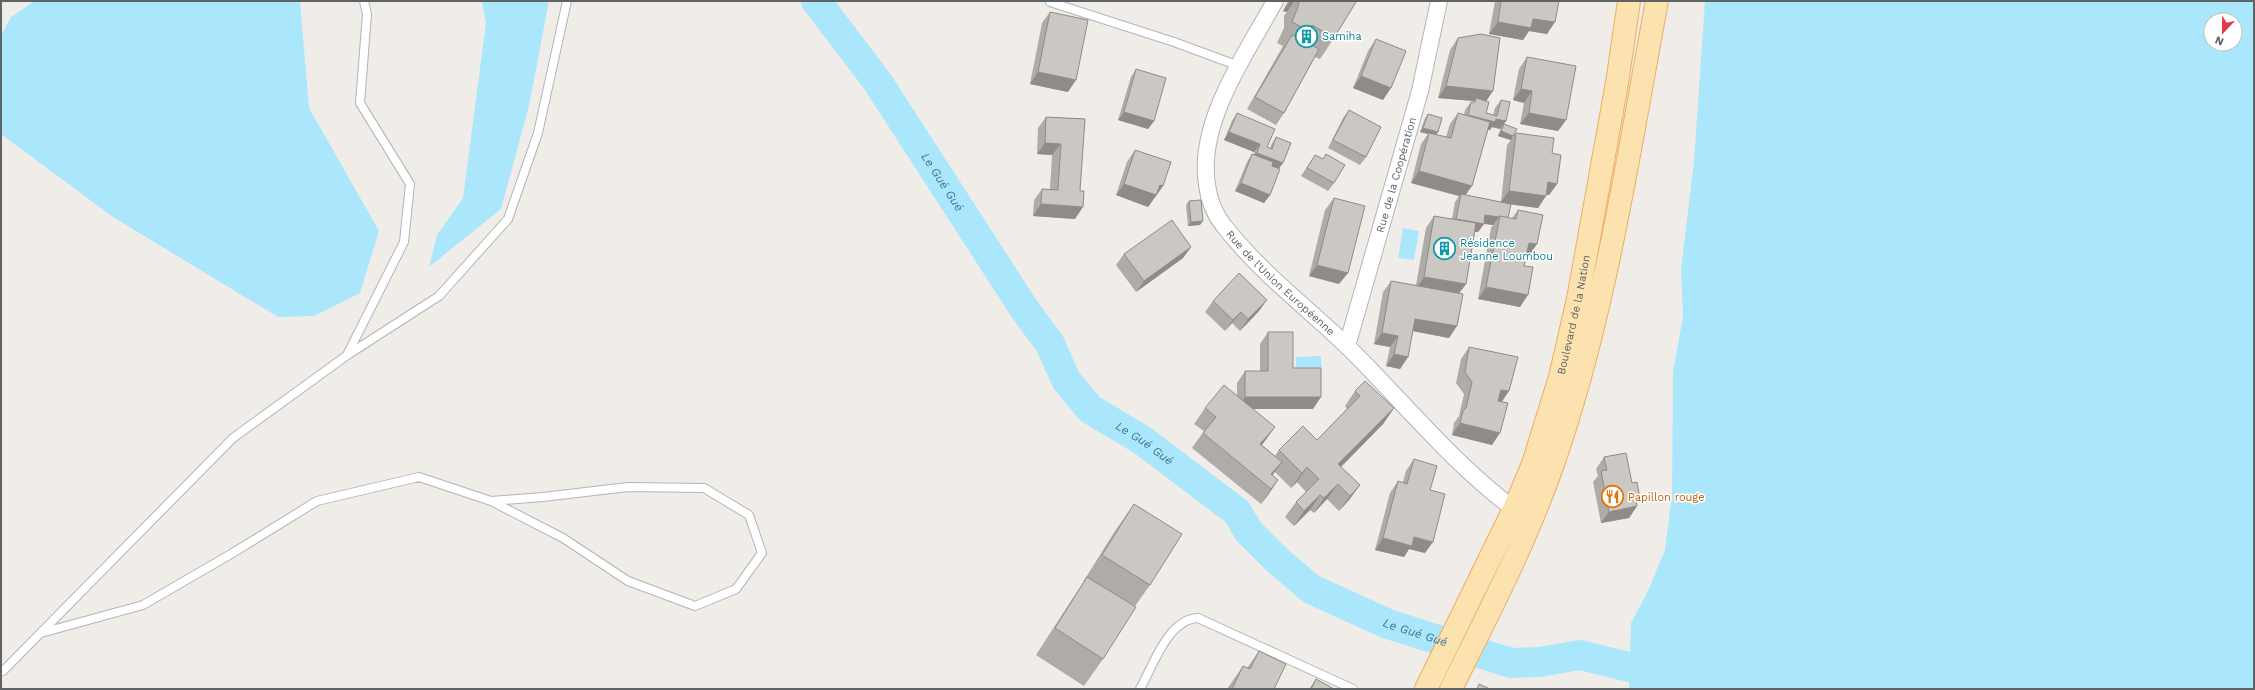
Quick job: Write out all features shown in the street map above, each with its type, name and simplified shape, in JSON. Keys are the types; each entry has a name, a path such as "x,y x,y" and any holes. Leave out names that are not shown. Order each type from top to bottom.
{"main road":[{"name":"Boulevard de la Nation","path":"1428,686 1514,510 1540,444 1572,327 1617,83 1628,1"},
{"name":"Boulevard de la Nation","path":"1453,686 1490,610 1546,483 1569,414 1594,320 1620,203 1657,1"}],"street":[{"name":"Rue de l'Union Européenne","path":"1275,1 1239,66 1218,109 1208,143 1206,178 1212,206 1223,225 1244,250 1347,346 1441,446 1480,482 1514,510"},
{"name":"Rue de la Coopération","path":"1347,346 1420,91 1440,1"}],"lane":[{"path":"346,356 404,242 410,184 360,103 367,14 364,1"},
{"path":"3,671 233,438 346,356 439,296 508,219 538,133 567,1"},
{"path":"1050,2 1174,42 1239,66"},
{"path":"41,633 143,605 231,554 317,501 419,477 491,501 563,538 628,581 694,606 736,588 762,553 749,515 704,488 628,487 543,497 491,501"},
{"path":"1140,689 1170,633 1189,618 1198,618 1353,689"}],"water":[{"path":"35,1 300,1 309,108 379,231 360,293 314,316 278,317 113,217 1,134 1,36 11,17"},
{"path":"482,1 549,1 529,106 501,209 429,267 437,235 463,198 486,23"},
{"path":"1705,1 2254,1 2254,689 1629,689 1631,623 1648,591 1665,550 1672,495 1673,372 1683,316 1681,270 1694,161"},
{"path":"1403,228 1419,231 1414,260 1398,258"},
{"path":"1321,356 1322,369 1296,370 1296,357"}],"building":[{"path":"1299,1 1356,2 1334,38 1312,25 1310,31 1292,22"},
{"path":"1501,1 1559,1 1555,22 1533,19 1531,28 1498,22"},
{"path":"1050,12 1088,20 1076,80 1038,72"},
{"path":"1481,34 1500,38 1493,91 1446,86 1458,38"},
{"path":"1292,35 1319,49 1284,113 1255,97"},
{"path":"1376,39 1406,51 1391,88 1361,76"},
{"path":"1527,57 1576,66 1566,120 1529,113 1532,91 1521,89"},
{"path":"1136,69 1166,78 1154,121 1124,112"},
{"path":"1476,98 1489,102 1486,113 1497,116 1501,100 1510,102 1506,121 1496,119 1495,122 1468,115 1471,102 1475,102"},
{"path":"1349,110 1381,127 1366,157 1333,140"},
{"path":"1237,113 1275,129 1267,147 1272,149 1276,137 1291,143 1283,163 1257,153 1260,144 1229,132"},
{"path":"1458,113 1490,122 1472,186 1419,171 1429,133 1451,138"},
{"path":"1428,114 1442,118 1438,132 1423,128"},
{"path":"1046,117 1085,119 1080,191 1084,191 1083,207 1041,204 1042,189 1058,190 1061,144 1045,143"},
{"path":"1504,124 1517,129 1513,136 1501,131"},
{"path":"1516,133 1554,138 1552,153 1561,155 1557,184 1548,182 1546,196 1509,191"},
{"path":"1135,150 1171,162 1163,186 1160,185 1156,195 1124,184"},
{"path":"1252,154 1273,162 1272,166 1280,169 1270,195 1241,183"},
{"path":"1326,154 1345,165 1334,183 1307,168 1315,155 1323,159"},
{"path":"1461,194 1511,204 1508,218 1485,215 1484,224 1456,219"},
{"path":"1334,198 1365,206 1348,273 1317,265"},
{"path":"1201,200 1203,221 1191,222 1189,201"},
{"path":"1518,210 1543,215 1537,244 1529,243 1524,266 1533,267 1528,295 1486,287 1500,216 1516,219"},
{"name":"Résidence Jeanne Loumbou","path":"1434,216 1476,223 1466,284 1424,277"},
{"path":"1172,220 1191,247 1144,281 1124,254"},
{"path":"1239,273 1267,300 1248,319 1241,312 1233,320 1213,301"},
{"path":"1391,281 1463,294 1457,326 1415,319 1408,357 1394,354 1398,336 1382,333"},
{"path":"1268,332 1293,332 1293,368 1321,368 1321,397 1245,397 1245,371 1268,371"},
{"path":"1469,347 1518,357 1509,391 1501,390 1498,401 1508,403 1500,433 1460,423 1463,411 1466,408 1472,382 1465,372"},
{"path":"1365,381 1394,408 1338,464 1360,485 1350,496 1338,484 1324,498 1320,495 1304,511 1296,502 1319,479 1307,467 1302,473 1279,450 1303,426 1317,440 1360,396 1355,391"},
{"path":"1224,385 1275,427 1260,444 1282,462 1271,474 1278,480 1271,489 1203,433 1216,417 1205,408"},
{"path":"1626,453 1632,483 1637,482 1640,499 1636,500 1637,506 1609,512 1601,471 1607,470 1604,457"},
{"path":"1414,459 1437,466 1430,490 1445,494 1433,542 1414,537 1412,546 1383,538 1398,481 1407,484"},
{"path":"1134,504 1182,534 1150,585 1102,555"},
{"path":"1087,577 1136,607 1103,659 1055,628"},
{"path":"1259,651 1286,664 1274,689 1232,689 1243,666 1250,669"},
{"path":"1316,679 1334,689 1311,689"},
{"path":"1479,684 1490,689 1477,689"}],"waterway":[{"name":"Le Gué Gué","path":"816,1 877,81 1025,310 1050,344 1066,380 1090,409 1142,440 1237,512 1249,532 1275,558 1311,589 1388,624 1511,663 1539,662 1580,655 1629,667"}],"place":[{"name":"Samiha","path":"1307,36"},
{"name":"Résidence Jeanne Loumbou","path":"1444,249"},
{"name":"Papillon rouge","path":"1612,497"}]}
